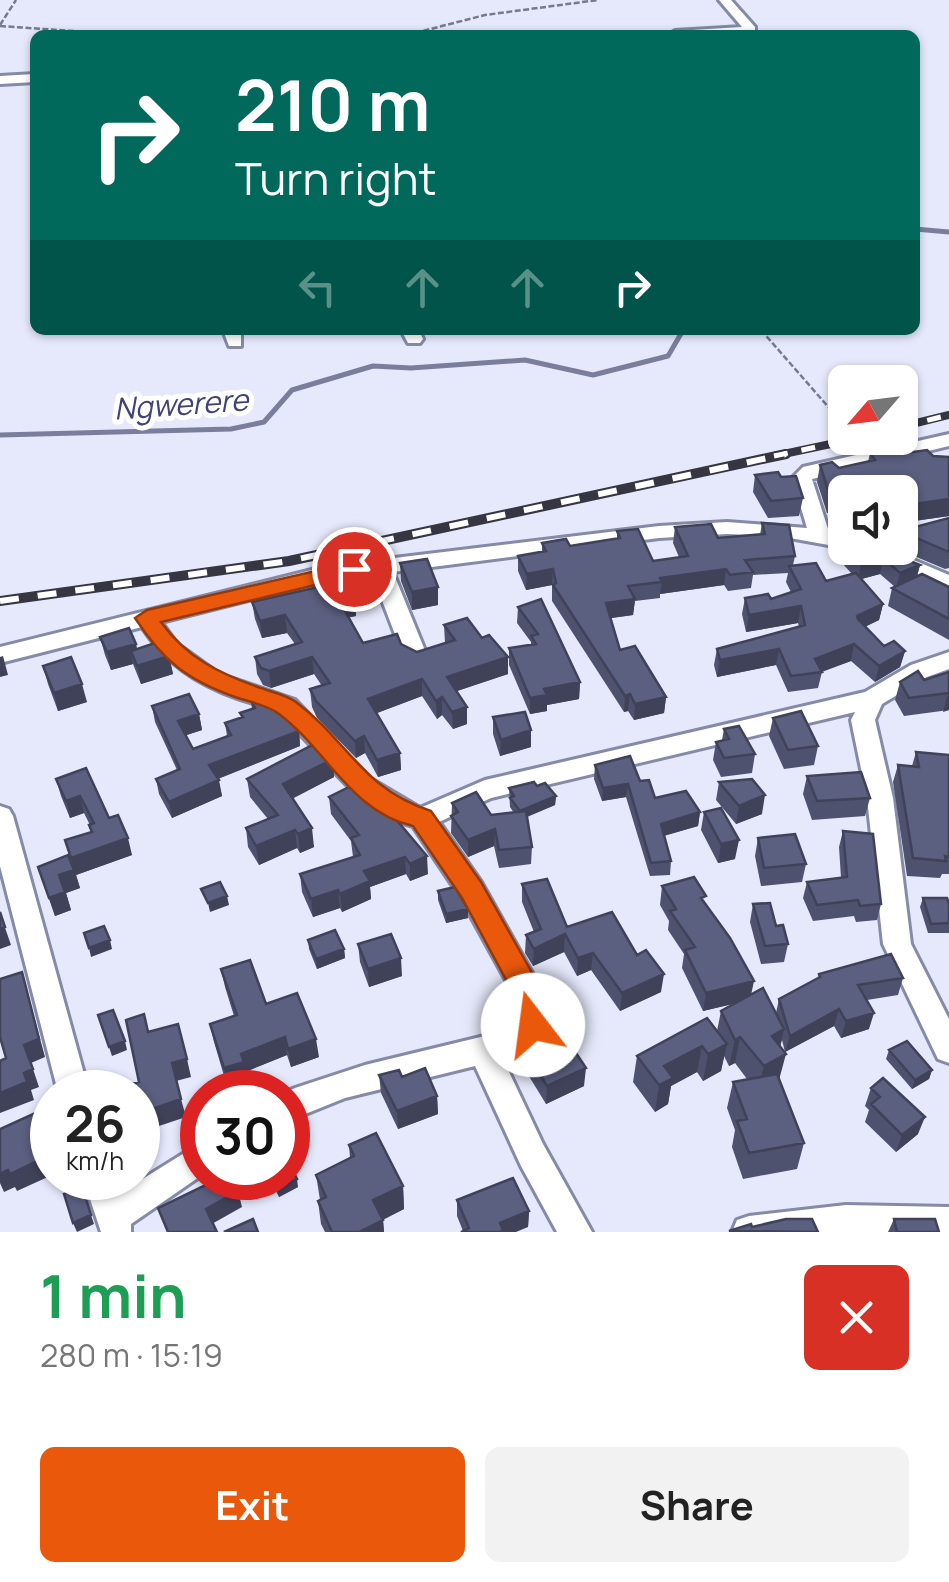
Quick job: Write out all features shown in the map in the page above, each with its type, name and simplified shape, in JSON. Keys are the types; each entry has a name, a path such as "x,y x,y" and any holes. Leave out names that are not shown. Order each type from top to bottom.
{"street":[{"path":"725,0 751,30"},
{"path":"0,80 30,78"},
{"path":"820,536 802,478 810,470 949,440"},
{"path":"923,447 949,464"},
{"path":"0,655 328,573 659,532 727,528 828,538"},
{"path":"907,565 949,583"},
{"path":"380,566 416,658"},
{"path":"147,618 170,650 211,680 286,706 362,786 405,814 422,818 486,790 872,699 918,671 949,660"},
{"path":"872,699 863,720 880,798 897,944 949,1050"},
{"path":"0,816 68,1070"},
{"path":"310,1096 524,1036 533,1025 534,1003 472,890 422,818"},
{"path":"483,1049 532,1155 574,1232"},
{"path":"106,1200 115,1225 180,1173"},
{"path":"748,1232 846,1220 949,1223"}],"path":[{"path":"16,0 0,25 66,30"},
{"path":"426,30 485,14 598,0"},
{"path":"765,335 828,407"}],"building":[{"path":"927,450 933,456 949,457 949,499 918,503 918,475 828,475 828,490 820,465 832,462 839,468 875,460 871,455 918,455 918,451"},
{"path":"778,472 781,477 796,476 803,498 771,501 755,475"},
{"path":"949,518 949,552 918,539 918,526"},
{"path":"762,523 789,525 795,556 745,560 753,572 730,575 726,569 660,578 662,582 628,586 635,599 606,603 620,650 635,646 666,697 635,704 630,694 625,696 553,585 553,569 527,574 518,556 546,551 542,543 566,539 570,546 620,538 617,531 638,529 653,561 688,556 675,527 711,524 718,538 765,534"},
{"path":"427,559 438,587 412,592 400,563"},
{"path":"368,561 371,567 345,572 355,599 340,602 363,643 397,634 401,644 417,652 455,640 444,625 467,618 482,638 489,635 508,657 447,677 467,707 452,712 442,697 436,701 422,679 368,699 400,753 377,760 364,736 355,741 316,701 310,689 330,683 312,657 269,671 261,668 255,657 302,642 285,615 260,621 252,602 314,588 323,583 318,569"},
{"path":"816,563 826,581 856,573 883,604 857,616 858,619 884,646 894,641 905,651 879,666 854,644 815,659 822,672 791,676 779,649 720,660 717,649 805,625 801,606 749,615 745,598 768,594 771,599 801,589 789,566"},
{"path":"891,565 920,565 900,573"},
{"path":"922,574 949,587 949,619 892,588"},
{"path":"541,599 580,682 544,689 547,695 530,698 509,648 536,644 531,636 538,634 518,607"},
{"path":"129,628 136,644 107,652 100,637"},
{"path":"161,641 169,656 137,666 131,651"},
{"path":"71,657 82,684 54,693 43,666"},
{"path":"918,671 924,680 949,672 949,693 909,698 900,682"},
{"path":"189,694 199,714 178,721 193,749 231,735 225,723 243,717 240,713 255,708 251,701 265,696 288,713 299,731 209,765 219,780 169,802 156,779 180,769 152,706"},
{"path":"801,711 818,746 788,750 773,718"},
{"path":"525,712 531,730 501,740 493,717"},
{"path":"739,726 755,754 724,758 716,742 729,739 724,729"},
{"path":"318,742 333,759 283,784 312,828 298,834 295,830 256,846 246,828 278,815 247,779"},
{"path":"916,752 949,755 946,861 913,858 898,765 919,767"},
{"path":"630,756 640,781 649,780 655,798 686,791 700,812 661,824 671,861 651,863 628,784 603,788 595,765"},
{"path":"86,768 109,818 118,815 128,838 71,858 65,840 92,832 89,825 94,823 80,796 66,801 56,779"},
{"path":"861,772 870,798 817,801 807,776"},
{"path":"752,779 765,795 739,806 719,782"},
{"path":"534,782 537,786 545,783 556,796 520,811 510,798 514,796 509,788"},
{"path":"355,784 365,796 371,793 378,798 427,856 410,864 405,857 364,871 370,881 340,894 338,890 311,899 300,874 360,855 351,838 359,835 329,797"},
{"path":"476,792 491,815 526,811 532,847 499,850 495,829 468,840 451,816 458,812 452,803"},
{"path":"721,808 739,840 721,844 704,812"},
{"path":"843,831 873,834 881,904 860,906 858,900 817,905 807,882 847,877"},
{"path":"795,834 806,864 764,868 758,838"},
{"path":"68,855 74,870 59,875 65,892 49,898 38,867"},
{"path":"694,877 706,896 701,898 754,981 706,993 685,950 695,947 670,911 676,909 662,886"},
{"path":"547,879 567,927 612,912 637,955 646,950 664,974 622,993 593,953 578,958 565,934 534,949 526,935 541,929 522,884"},
{"path":"220,882 227,896 208,903 201,889"},
{"path":"455,887 468,909 446,914 438,891"},
{"path":"923,898 947,898 949,923 931,924"},
{"path":"770,903 776,926 783,925 788,944 765,946 753,904"},
{"path":"104,926 110,940 89,948 84,933"},
{"path":"335,930 344,949 316,959 308,940"},
{"path":"391,934 401,958 368,969 358,944"},
{"path":"891,954 903,978 858,985 874,1013 846,1021 839,1009 790,1036 779,999 820,977 819,974"},
{"path":"250,960 266,1004 297,993 316,1039 288,1049 285,1037 241,1054 244,1062 224,1068 210,1024 237,1015 221,969"},
{"path":"22,972 39,1039 24,1045 33,1069 24,1073 27,1082 0,1093 0,1061 6,1058 0,1037 0,979"},
{"path":"763,988 784,1029 772,1036 786,1054 764,1066 740,1037 735,1040 721,1011"},
{"path":"113,1010 125,1041 109,1047 98,1015"},
{"path":"144,1014 148,1032 178,1024 187,1059 172,1063 180,1099 160,1106 160,1070 136,1070 126,1020"},
{"path":"707,1018 727,1044 708,1054 702,1046 664,1066 673,1078 659,1085 637,1056"},
{"path":"566,1038 586,1068 547,1086 528,1055"},
{"path":"907,1041 932,1070 915,1080 889,1050"},
{"path":"425,1068 437,1096 397,1111 379,1075 399,1070 402,1077"},
{"path":"777,1074 804,1143 749,1153 737,1121 747,1119 733,1082"},
{"path":"883,1078 925,1117 902,1135 871,1104 880,1097 871,1088"},
{"path":"30,1115 30,1164 10,1174 8,1170 0,1174 0,1129"},
{"path":"376,1133 403,1186 373,1200 383,1220 359,1232 332,1232 318,1201 326,1197 316,1175 354,1156 349,1145"},
{"path":"513,1178 529,1211 500,1223 503,1230 499,1232 461,1232 469,1228 457,1200"},
{"path":"180,1197 222,1200 206,1209 217,1232 168,1232 158,1208"},
{"path":"66,1200 86,1200 91,1215 73,1223"},
{"path":"253,1219 258,1232 224,1232"},
{"path":"786,1219 812,1219 818,1232 729,1231 751,1224 752,1227"},
{"path":"894,1219 935,1219 939,1232 897,1232"}],"waterway":[{"name":"Ngwerere","path":"920,229 949,232"},
{"name":"Ngwerere","path":"0,435 231,429 264,422 292,390 373,366 411,368 525,360 593,375 668,356 680,335"}],"railway":[{"path":"918,423 949,415"},
{"path":"774,456 828,445"},
{"path":"0,601 289,561 786,454"}],"route":[{"path":"354,569 147,618 170,650 211,680 286,706 362,786 405,814 422,818 472,890 534,1003 533,1025"}]}
